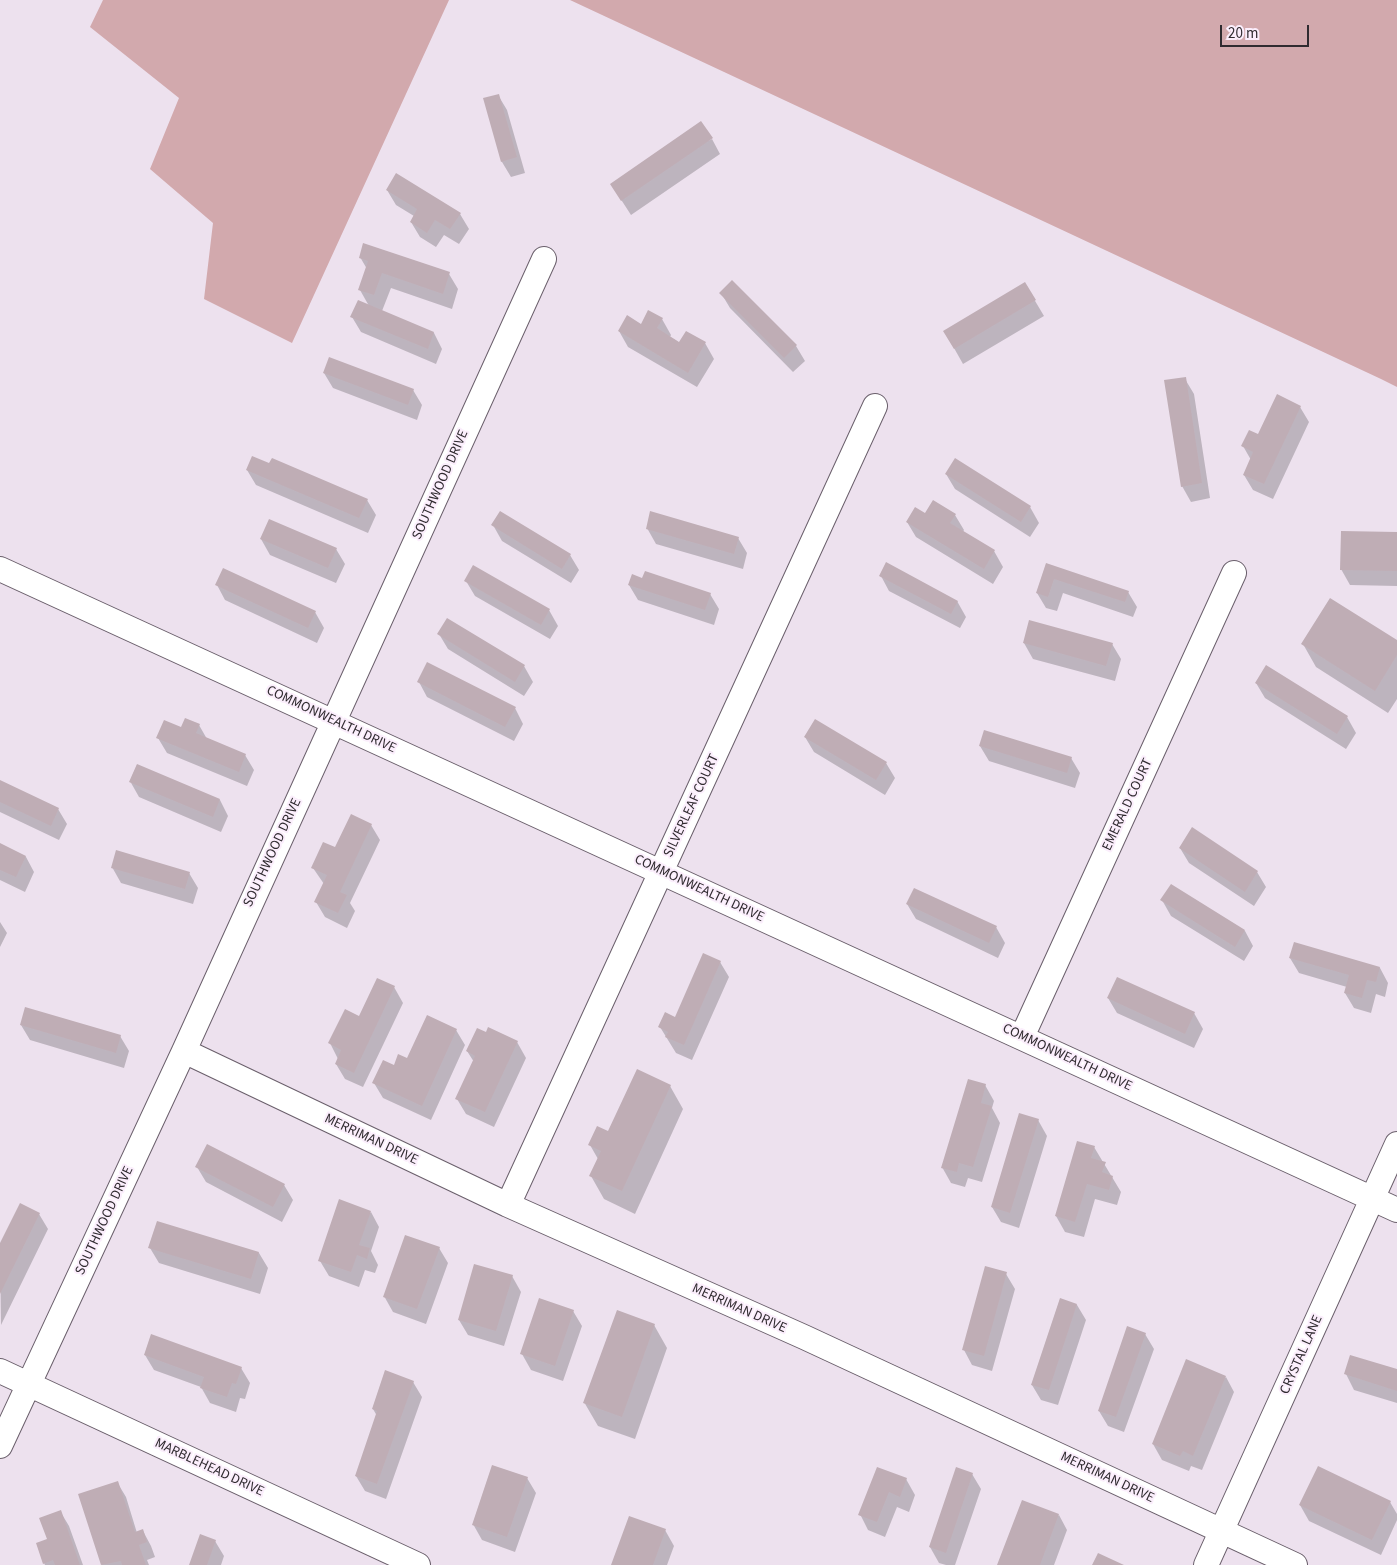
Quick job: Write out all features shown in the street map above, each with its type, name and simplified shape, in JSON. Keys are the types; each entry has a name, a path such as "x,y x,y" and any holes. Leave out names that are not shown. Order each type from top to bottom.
{"street":[{"name":"SOUTHWOOD DRIVE","path":"0,1446 184,1051 544,259"},
{"name":"SILVERLEAF COURT","path":"508,1205 875,406"},
{"name":"COMMONWEALTH DRIVE","path":"0,569 1397,1210"},
{"name":"EMERALD COURT","path":"1022,1037 1234,572"},
{"name":"MERRIMAN DRIVE","path":"184,1051 508,1205 804,1337 1295,1565"},
{"name":"CRYSTAL LANE","path":"1206,1565 1397,1144"},
{"name":"MARBLEHEAD DRIVE","path":"0,1370 418,1565"}],"shaded area":[{"path":"103,0 449,0 292,343 204,299 213,223 150,169 179,98 90,27"},
{"path":"570,0 1397,0 1397,387 1381,379"}],"building":[{"path":"499,94 517,157 501,162 483,98"},
{"path":"701,121 713,138 621,201 610,184"},
{"path":"396,173 461,213 450,229 435,220 427,233 410,222 417,209 386,190"},
{"path":"363,243 450,272 443,294 382,273 374,295 358,290 368,261 359,258"},
{"path":"732,280 797,345 784,358 719,293"},
{"path":"1025,282 1036,300 954,349 943,331"},
{"path":"358,300 434,332 428,349 350,317"},
{"path":"648,310 663,318 657,328 679,342 686,331 706,342 688,373 618,331 627,315 641,324"},
{"path":"329,357 414,389 408,405 323,373"},
{"path":"1186,377 1202,483 1181,487 1164,380"},
{"path":"1277,394 1301,406 1264,484 1243,475 1253,452 1241,446 1249,430 1258,434"},
{"path":"252,456 269,463 272,458 368,499 359,518 246,470"},
{"path":"955,458 1031,506 1021,522 945,474"},
{"path":"933,500 956,514 950,523 995,550 984,569 906,522 915,507 925,513"},
{"path":"500,511 571,554 562,569 491,525"},
{"path":"650,511 739,537 734,554 646,529"},
{"path":"269,519 337,548 328,568 260,539"},
{"path":"1341,531 1397,532 1397,571 1340,570"},
{"path":"886,562 958,601 951,614 879,576"},
{"path":"1046,563 1129,591 1125,602 1054,579 1048,597 1036,593"},
{"path":"473,565 550,609 541,625 464,581"},
{"path":"223,568 316,611 308,628 215,585"},
{"path":"645,571 711,593 705,610 628,585 632,574 642,578"},
{"path":"1330,598 1397,640 1397,655 1375,691 1301,644"},
{"path":"447,618 525,665 515,682 437,634"},
{"path":"1029,620 1113,643 1106,666 1023,643"},
{"path":"427,662 516,707 505,727 417,682"},
{"path":"1266,665 1348,716 1337,734 1255,683"},
{"path":"185,718 200,724 196,733 246,754 239,772 156,738 164,720 181,727"},
{"path":"815,719 887,762 876,780 804,737"},
{"path":"984,730 1072,757 1067,773 979,746"},
{"path":"137,764 220,799 213,817 129,782"},
{"path":"0,780 59,808 51,826 0,802"},
{"path":"351,814 372,824 340,892 347,895 338,913 314,902 327,875 311,868 323,842 335,847"},
{"path":"1192,827 1258,871 1245,892 1179,848"},
{"path":"0,843 26,856 16,877 0,870"},
{"path":"116,850 190,872 185,889 111,868"},
{"path":"1171,884 1245,930 1235,947 1160,900"},
{"path":"914,888 997,926 989,943 906,904"},
{"path":"1294,942 1380,967 1376,982 1367,980 1362,998 1344,993 1349,975 1289,958"},
{"path":"703,953 721,961 684,1045 665,1037 668,1032 658,1027 665,1012 675,1017"},
{"path":"1117,977 1195,1012 1185,1034 1107,998"},
{"path":"377,978 395,986 354,1073 335,1064 341,1050 328,1043 345,1009 359,1016"},
{"path":"25,1007 121,1035 116,1053 20,1025"},
{"path":"427,1015 457,1029 422,1106 372,1083 383,1060 394,1065 398,1054 407,1058"},
{"path":"488,1027 518,1041 485,1112 455,1099 475,1056 466,1051 477,1028 486,1032"},
{"path":"637,1069 671,1085 622,1191 589,1176 601,1151 588,1145 597,1126 608,1131"},
{"path":"968,1079 986,1084 981,1103 992,1106 973,1167 959,1163 957,1172 941,1168"},
{"path":"1019,1113 1039,1119 1010,1213 991,1207"},
{"path":"1077,1141 1095,1146 1091,1158 1106,1162 1102,1172 1113,1176 1109,1190 1087,1184 1075,1222 1055,1216"},
{"path":"207,1144 285,1184 273,1207 195,1167"},
{"path":"339,1199 371,1211 359,1245 370,1248 367,1259 357,1255 351,1272 318,1261"},
{"path":"20,1203 40,1213 0,1294 0,1243"},
{"path":"157,1221 259,1252 251,1279 148,1248"},
{"path":"405,1235 440,1247 417,1309 383,1297"},
{"path":"474,1264 513,1275 496,1331 458,1320"},
{"path":"985,1266 1007,1272 984,1356 962,1350"},
{"path":"539,1298 574,1310 555,1366 520,1354"},
{"path":"1060,1298 1077,1304 1049,1390 1031,1385"},
{"path":"617,1310 655,1324 622,1417 583,1403"},
{"path":"1127,1326 1146,1333 1116,1417 1098,1411"},
{"path":"151,1334 242,1367 236,1384 232,1383 227,1397 200,1388 204,1377 144,1355"},
{"path":"1350,1355 1397,1369 1397,1391 1344,1374"},
{"path":"1186,1359 1226,1376 1193,1456 1183,1451 1180,1456 1152,1444"},
{"path":"385,1370 414,1381 377,1484 355,1476 377,1411 372,1409"},
{"path":"492,1465 528,1477 507,1537 472,1525"},
{"path":"1318,1466 1391,1501 1372,1540 1299,1505"},
{"path":"877,1467 907,1478 900,1497 889,1492 877,1522 858,1515"},
{"path":"956,1467 973,1473 946,1553 929,1547"},
{"path":"118,1481 135,1532 143,1529 147,1542 139,1545 146,1565 122,1565 121,1561 101,1565 78,1494"},
{"path":"1022,1500 1059,1514 1040,1565 997,1565"},
{"path":"61,1510 80,1565 55,1565 53,1560 43,1564 36,1543 47,1539 39,1518"},
{"path":"629,1516 666,1529 653,1565 611,1565"},
{"path":"200,1534 216,1540 207,1565 189,1565"},
{"path":"1098,1553 1124,1565 1092,1565"}]}
